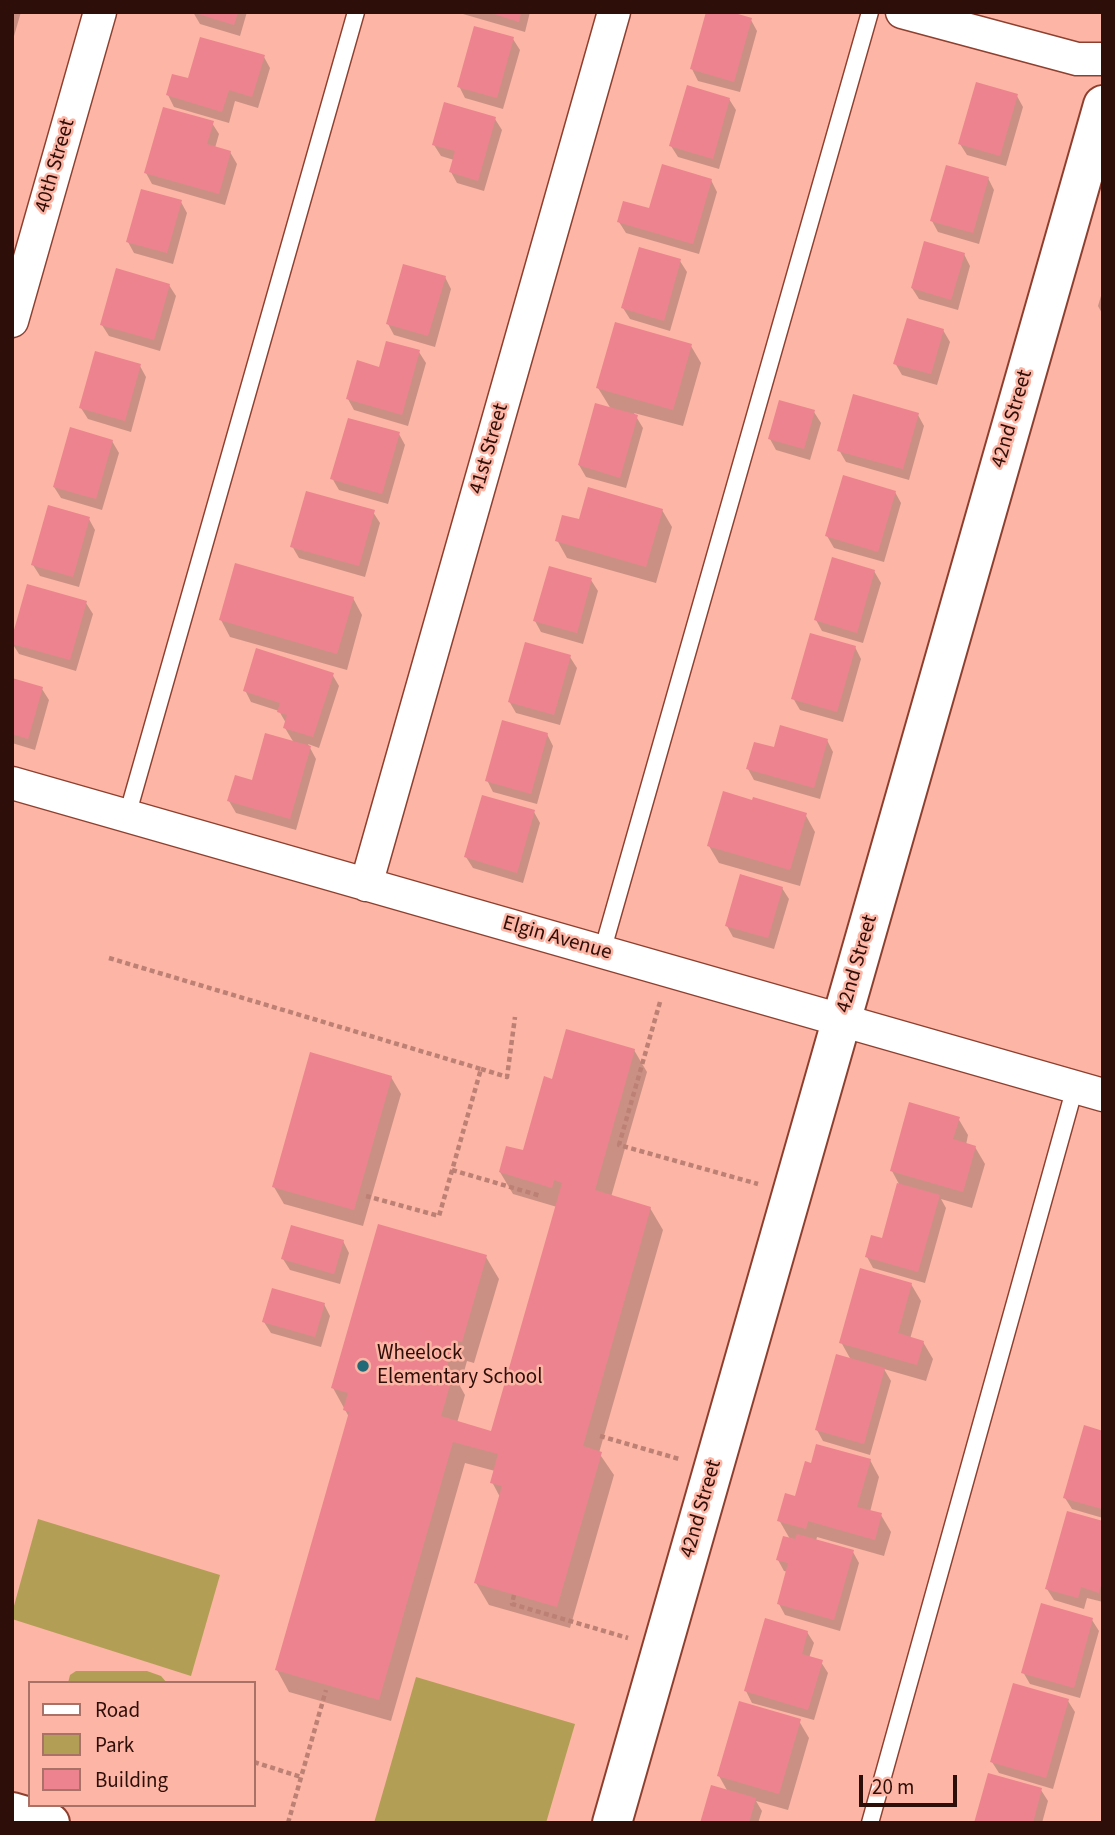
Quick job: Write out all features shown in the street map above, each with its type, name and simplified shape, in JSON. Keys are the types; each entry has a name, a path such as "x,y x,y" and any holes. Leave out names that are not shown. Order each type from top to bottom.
{"street":[{"name":"40th Street","path":"12,321 100,12"},
{"name":"41st Street","path":"366,885 614,12"},
{"path":"902,12 1077,59 1103,59"},
{"name":"42nd Street","path":"612,1823 1103,105"},
{"name":"Elgin Avenue","path":"12,783 1089,1091"},
{"path":"12,1812 50,1823"}],"lane":[{"path":"127,816 356,12"},
{"path":"602,953 870,12"},
{"path":"870,1823 1089,1091"}],"path":[{"path":"109,958 507,1076 515,1017"},
{"path":"669,971 619,1145 792,1194"},
{"path":"366,1196 439,1216 481,1069"},
{"path":"452,1170 541,1196"},
{"path":"600,1436 713,1469"},
{"path":"514,1595 512,1604 662,1648"},
{"path":"288,1823 326,1690"},
{"path":"256,1763 301,1777"}],"green space":[{"path":"38,1519 220,1575 191,1676 12,1619"},
{"path":"76,1671 147,1671 161,1676 165,1681 68,1681 70,1675"},
{"path":"416,1677 575,1724 546,1823 374,1823"}],"building":[{"path":"192,12 238,12 234,25"},
{"path":"488,12 521,12 519,22"},
{"path":"706,12 731,12 752,18 734,82 690,69"},
{"path":"474,26 514,37 497,98 457,87"},
{"path":"200,37 265,55 252,97 229,90 222,112 166,95 172,74 188,78"},
{"path":"976,82 1018,94 1000,156 958,144"},
{"path":"687,85 730,98 713,159 669,146"},
{"path":"444,102 496,117 478,181 449,172 455,151 432,145"},
{"path":"163,107 214,121 207,144 231,151 219,194 144,173"},
{"path":"662,164 712,179 693,244 617,222 623,201 649,208"},
{"path":"946,165 989,177 973,233 930,221"},
{"path":"141,189 182,200 167,253 126,242"},
{"path":"924,241 965,253 951,300 911,288"},
{"path":"639,247 681,259 664,321 621,308"},
{"path":"403,264 446,276 428,336 386,324"},
{"path":"116,268 170,284 154,340 100,325"},
{"path":"907,318 944,329 931,374 893,364"},
{"path":"615,322 692,344 673,410 596,388"},
{"path":"386,341 420,350 402,415 346,399 357,360 379,367"},
{"path":"95,351 141,364 125,421 79,408"},
{"path":"853,394 919,413 903,469 837,451"},
{"path":"779,400 815,410 804,449 768,439"},
{"path":"595,403 638,415 620,478 578,465"},
{"path":"348,418 400,432 382,494 330,479"},
{"path":"70,427 113,440 96,499 53,487"},
{"path":"843,475 896,491 878,552 825,536"},
{"path":"588,487 663,509 646,567 555,541 562,515 579,519"},
{"path":"306,491 375,510 359,566 290,547"},
{"path":"48,505 90,517 73,577 31,565"},
{"path":"832,557 875,570 857,633 814,620"},
{"path":"235,563 354,597 337,654 219,620"},
{"path":"549,566 592,578 577,633 533,621"},
{"path":"27,584 87,601 70,660 12,644"},
{"path":"810,633 856,646 837,712 791,699"},
{"path":"525,642 571,655 554,715 508,702"},
{"path":"256,648 334,673 313,737 283,728 287,715 277,712 280,703 243,691"},
{"path":"12,678 43,687 28,739 12,734"},
{"path":"502,720 548,733 531,794 485,781"},
{"path":"780,725 828,739 814,788 746,769 754,742 774,747"},
{"path":"265,733 311,746 290,819 227,801 235,775 252,780"},
{"path":"723,791 807,813 790,870 707,846"},
{"path":"482,795 535,810 517,873 464,857"},
{"path":"740,874 783,887 768,938 725,926"},
{"path":"566,1029 635,1049 595,1190 651,1207 583,1446 602,1452 557,1607 474,1583 502,1486 490,1483 498,1454 453,1442 379,1700 275,1670 349,1412 343,1410 348,1393 331,1388 378,1224 487,1255 462,1342 455,1340 446,1369 454,1371 441,1416 491,1431 562,1183 554,1180 552,1188 499,1172 506,1146 523,1150 544,1076 552,1079"},
{"path":"310,1052 392,1076 354,1210 272,1187"},
{"path":"909,1102 960,1117 953,1139 976,1146 963,1192 890,1171"},
{"path":"897,1183 940,1195 918,1272 865,1257 871,1235 882,1238"},
{"path":"291,1225 344,1240 334,1274 281,1259"},
{"path":"860,1268 912,1283 898,1333 924,1341 917,1365 839,1343"},
{"path":"272,1288 325,1303 315,1337 262,1322"},
{"path":"836,1354 885,1368 864,1444 815,1430"},
{"path":"1084,1425 1103,1431 1102,1509 1063,1498"},
{"path":"816,1444 871,1459 857,1507 882,1513 875,1540 808,1521 806,1529 777,1521 785,1493 795,1496 805,1461 811,1463"},
{"path":"1067,1511 1103,1521 1103,1578 1099,1593 1081,1587 1078,1598 1045,1589"},
{"path":"797,1534 854,1550 834,1620 777,1604 788,1563 776,1560 783,1536 795,1539"},
{"path":"1041,1603 1093,1618 1074,1688 1021,1673"},
{"path":"765,1618 808,1631 802,1654 823,1660 808,1710 744,1691"},
{"path":"1013,1683 1069,1699 1046,1778 990,1762"},
{"path":"739,1701 801,1719 779,1794 717,1776"},
{"path":"988,1773 1042,1788 1033,1823 974,1823"},
{"path":"711,1785 756,1798 749,1823 700,1823"}],"place":[{"name":"Wheelock Elementary School","path":"363,1366"}]}
